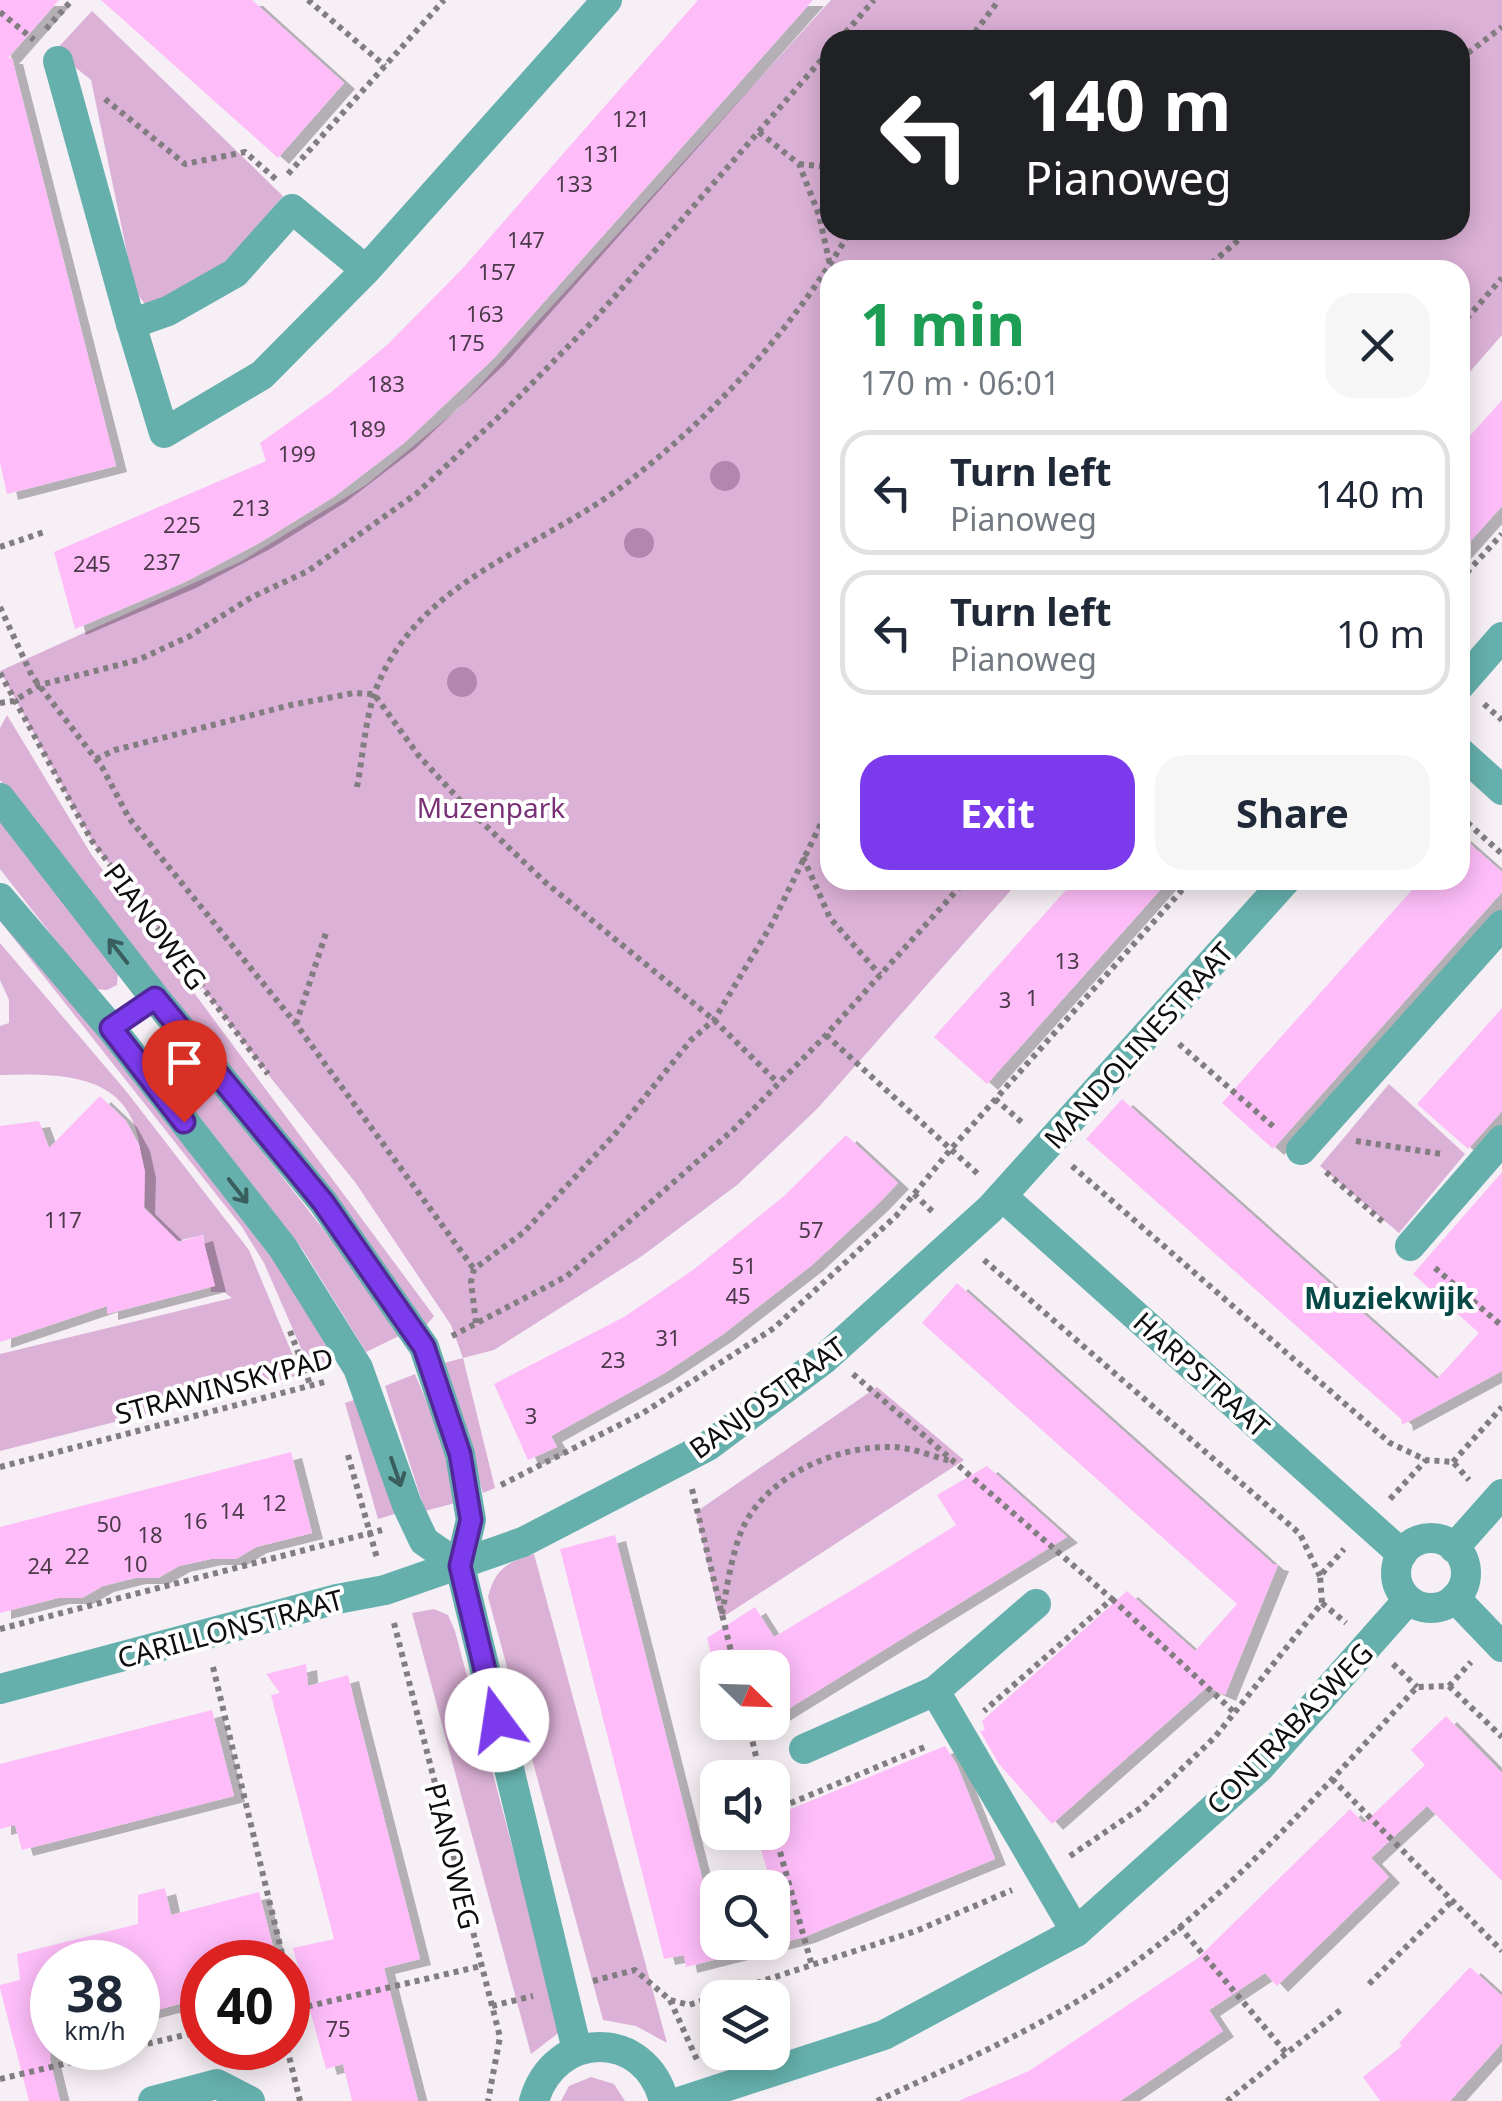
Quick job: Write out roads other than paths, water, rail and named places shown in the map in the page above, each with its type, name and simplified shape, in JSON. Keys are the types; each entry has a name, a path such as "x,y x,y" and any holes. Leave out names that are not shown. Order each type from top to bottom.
{"street":[{"path":"47,51 164,433 262,375 366,270 606,0"},
{"path":"132,324 168,312 235,274 286,196 366,270"},
{"path":"1470,674 1502,637"},
{"path":"1470,761 1502,790"},
{"name":"PIANOWEG","path":"0,798 155,998 323,1202 424,1347 460,1454 471,1520 460,1566 577,2050"},
{"name":"MANDOLINESTRAAT","path":"996,1202 1277,890"},
{"path":"0,898 111,1028 283,1248 360,1372 424,1541 460,1566"},
{"path":"1308,1142 1502,925"},
{"name":"PIANOWEG","path":"111,1028 155,998"},
{"path":"1410,1246 1493,1150"},
{"name":"BANJOSTRAAT","path":"460,1566 523,1542 708,1446 830,1354 996,1202"},
{"name":"HARPSTRAAT","path":"996,1202 1402,1554"},
{"path":"1454,1548 1497,1499"},
{"path":"1427,1539 1441,1540 1454,1548 1463,1560 1465,1576 1455,1598 1436,1608 1421,1607 1408,1600 1399,1589 1396,1574 1402,1554 1412,1544 1427,1539"},
{"name":"CARILLONSTRAAT","path":"0,1689 337,1599 386,1590 460,1566"},
{"path":"1455,1598 1497,1642"},
{"name":"CONTRABASWEG","path":"695,2097 884,2035 1076,1932 1259,1768 1408,1600"},
{"path":"804,1749 935,1691 1036,1604"},
{"path":"935,1691 1076,1932"},
{"path":"534,2101 542,2077 557,2061 577,2050 596,2046 634,2057 649,2070 664,2101"},
{"path":"153,2101 217,2084 250,2101"}],"district":[{"name":"Muziekwijk","path":"1389,1297"}],"park label":[{"name":"Muzenpark","path":"491,807"}]}
